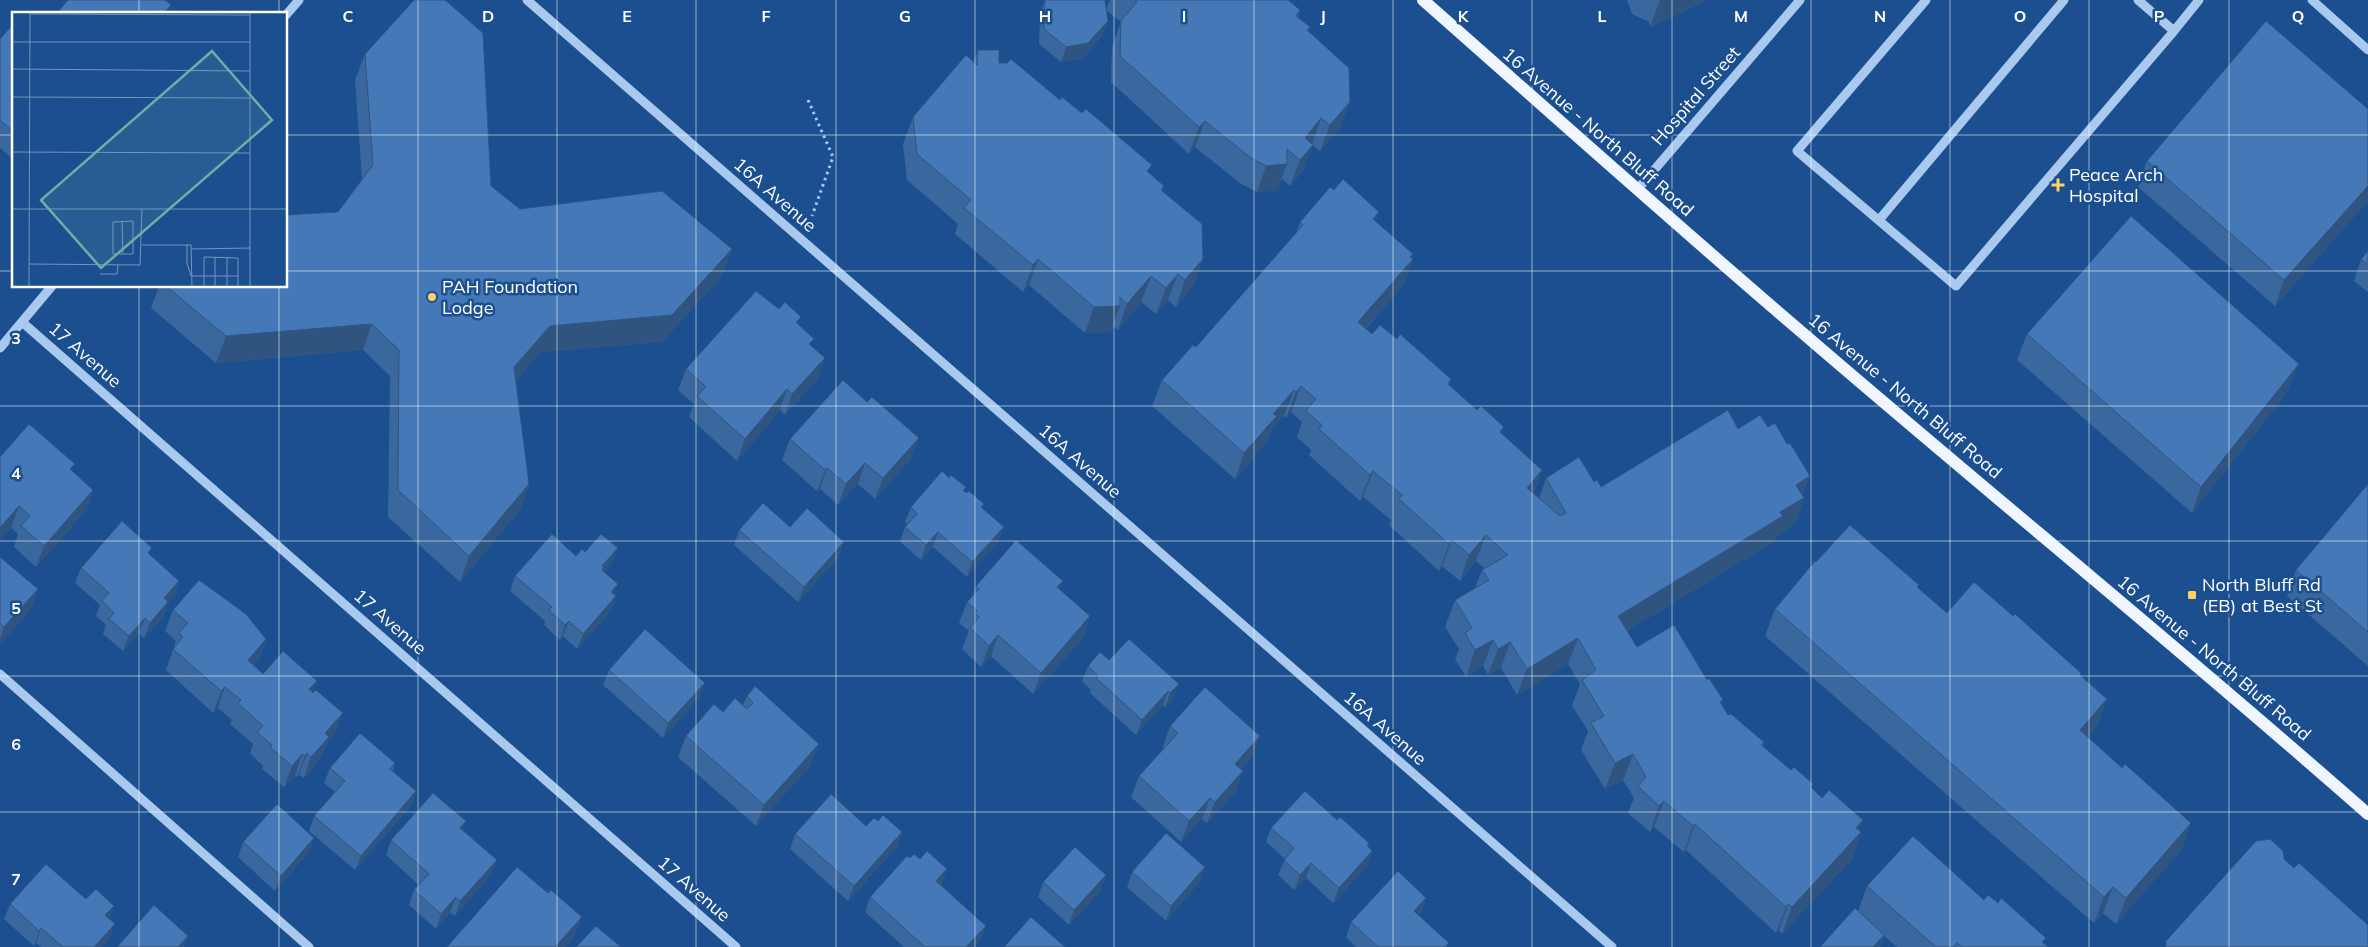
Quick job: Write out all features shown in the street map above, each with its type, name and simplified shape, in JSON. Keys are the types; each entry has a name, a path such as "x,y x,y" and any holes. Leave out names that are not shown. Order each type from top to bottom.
{"main road":[{"name":"16 Avenue - North Bluff Road","path":"1423,0 1806,337 2258,718 2368,814"}],"street":[{"path":"288,13 300,0"},
{"name":"16A Avenue","path":"527,0 1612,947"},
{"name":"Hospital Street","path":"1637,190 1800,0"},
{"path":"1926,0 1797,151 1956,286 2174,32 2199,0"},
{"path":"1879,220 2064,0"},
{"path":"2138,0 2174,32"},
{"path":"2312,0 2368,50"},
{"path":"0,348 50,288"},
{"name":"17 Avenue","path":"22,322 736,947"},
{"path":"0,674 309,947"}],"path":[{"path":"808,100 833,157 811,219"}],"building":[{"path":"68,0 165,0 171,5 165,12 58,12"},
{"name":"PAH Foundation Lodge","path":"414,0 445,0 483,33 491,186 520,209 662,191 732,249 672,315 550,326 514,367 529,484 469,556 398,490 399,350 372,324 226,336 168,288 288,288 288,215 338,212 373,165 365,54"},
{"path":"1045,0 1105,0 1108,21 1088,43 1066,47 1044,29"},
{"path":"1134,0 1288,0 1300,10 1296,16 1310,27 1307,30 1349,68 1350,102 1330,125 1321,118 1305,138 1313,145 1300,160 1287,149 1287,164 1266,166 1251,158 1205,121 1199,127 1120,56 1121,21 1137,2"},
{"path":"2266,21 2368,109 2368,186 2284,280 2147,161"},
{"path":"12,25 12,130 0,120 0,39"},
{"path":"978,50 999,50 999,63 1007,63 1011,59 1060,100 1062,97 1082,113 1086,109 1152,165 1147,171 1164,186 1161,190 1202,224 1203,259 1185,280 1178,274 1166,288 1151,276 1127,304 1120,297 1120,306 1094,307 1038,259 1033,265 964,208 971,200 917,154 913,117 966,55 977,65"},
{"path":"1343,179 1379,212 1373,219 1413,254 1410,257 1413,259 1358,322 1372,334 1380,325 1397,339 1400,334 1451,379 1448,384 1477,410 1481,406 1504,427 1500,432 1542,470 1527,488 1560,516 1566,513 1546,478 1579,457 1594,482 1597,480 1601,487 1728,410 1738,429 1760,415 1768,427 1775,423 1787,444 1790,443 1810,476 1796,485 1804,498 1780,512 1783,516 1618,616 1637,647 1674,625 1707,680 1709,678 1723,700 1720,702 1728,715 1731,714 1764,742 1761,745 1791,770 1794,767 1813,784 1811,787 1822,798 1829,790 1863,820 1856,828 1861,832 1792,907 1788,904 1786,907 1695,824 1693,826 1664,801 1659,806 1638,786 1646,777 1633,754 1615,763 1591,723 1604,716 1582,680 1596,670 1578,638 1527,669 1510,642 1498,649 1493,640 1475,650 1465,633 1472,628 1455,600 1489,580 1482,570 1508,555 1486,535 1469,555 1452,540 1449,544 1399,499 1402,495 1373,471 1370,475 1319,429 1322,425 1306,411 1316,399 1301,386 1296,392 1294,390 1273,414 1277,416 1244,453 1162,380 1193,345 1196,347 1303,225 1300,222 1330,187 1334,190"},
{"path":"2131,216 2299,364 2201,487 2027,334"},
{"path":"2368,251 2368,265 2361,259"},
{"path":"756,291 779,309 785,302 801,317 796,322 814,339 809,344 825,358 792,394 787,389 745,439 697,396 706,387 686,369"},
{"path":"843,380 867,402 872,397 919,438 883,478 865,463 846,484 827,468 825,470 790,439"},
{"path":"29,424 75,464 70,469 93,490 44,546 21,526 30,516 19,506 0,528 0,455"},
{"path":"942,471 949,478 951,475 966,487 963,490 966,493 969,491 984,504 981,507 1004,527 972,562 938,532 926,545 905,527 917,514 911,507"},
{"path":"2368,484 2368,632 2296,570"},
{"path":"763,503 790,527 807,508 844,542 804,587 739,530"},
{"path":"122,521 152,548 148,553 179,581 164,598 168,602 150,623 145,618 129,636 109,619 114,613 102,601 109,593 81,568"},
{"path":"1850,525 1919,585 1917,587 1947,613 1974,582 2013,616 2015,614 2107,699 2080,730 2122,768 2125,764 2191,823 2126,898 2113,887 2104,897 1775,609 1815,561"},
{"path":"552,534 576,556 582,549 585,552 601,534 618,548 602,566 604,567 602,570 618,584 611,592 616,596 583,634 569,621 565,625 549,610 552,607 515,576"},
{"path":"1016,540 1063,581 1057,587 1090,616 1041,673 998,635 989,646 970,628 979,617 975,614 977,611 967,602 979,589 976,586"},
{"path":"0,557 38,589 4,627 0,623"},
{"path":"199,580 246,614 266,639 248,660 263,674 283,651 317,681 309,689 313,693 316,690 343,713 325,733 329,737 311,757 307,753 305,756 302,754 292,766 270,747 272,745 257,732 263,726 238,703 241,700 225,687 221,691 173,649 183,637 179,633 188,623 173,610"},
{"path":"645,629 705,683 668,723 609,670"},
{"path":"1129,639 1179,684 1170,693 1168,691 1142,720 1096,678 1098,676 1088,666 1100,652 1109,660"},
{"path":"755,686 819,744 764,805 686,736 714,704 723,712 735,698 747,709 753,703 747,696"},
{"path":"1205,687 1260,736 1235,764 1243,771 1215,802 1210,798 1189,821 1139,776 1178,733 1170,726"},
{"path":"360,733 395,763 390,769 416,791 361,856 314,816 345,781 330,768"},
{"path":"1305,791 1337,820 1340,817 1369,843 1367,845 1372,851 1339,888 1311,863 1300,875 1284,860 1294,848 1271,828"},
{"path":"433,793 466,821 460,828 497,860 460,901 456,897 441,914 414,890 429,874 391,840"},
{"path":"831,794 866,826 874,818 878,821 883,815 902,832 854,886 795,834"},
{"path":"277,804 314,838 281,876 243,842"},
{"path":"1166,833 1205,867 1171,906 1132,872"},
{"path":"1913,836 1984,900 1988,895 1998,903 2001,898 2046,938 2042,942 2048,947 1962,947 1957,943 1954,947 1936,947 1867,886"},
{"path":"2270,839 2283,851 2284,859 2294,868 2299,863 2368,925 2368,947 2166,947 2166,941 2256,841"},
{"path":"1075,847 1106,875 1074,910 1043,882"},
{"path":"927,851 947,869 936,881 986,926 966,947 925,947 870,897 907,856 910,858 914,854 920,859"},
{"path":"46,864 86,899 96,889 114,906 105,915 115,924 94,947 63,947 41,928 39,931 10,904"},
{"path":"517,867 548,893 551,890 582,917 555,947 447,947"},
{"path":"1398,871 1426,898 1414,911 1449,943 1444,947 1378,947 1351,922"},
{"path":"154,905 188,936 178,947 117,947"},
{"path":"1855,908 1884,935 1873,947 1820,947"},
{"path":"1031,917 1065,947 1004,947"},
{"path":"596,926 621,947 576,947"}],"place":[{"name":"Peace Arch Hospital","path":"2058,185"},
{"name":"PAH Foundation Lodge","path":"432,297"},
{"name":"North Bluff Rd (EB) at Best St","path":"2192,595"}]}
